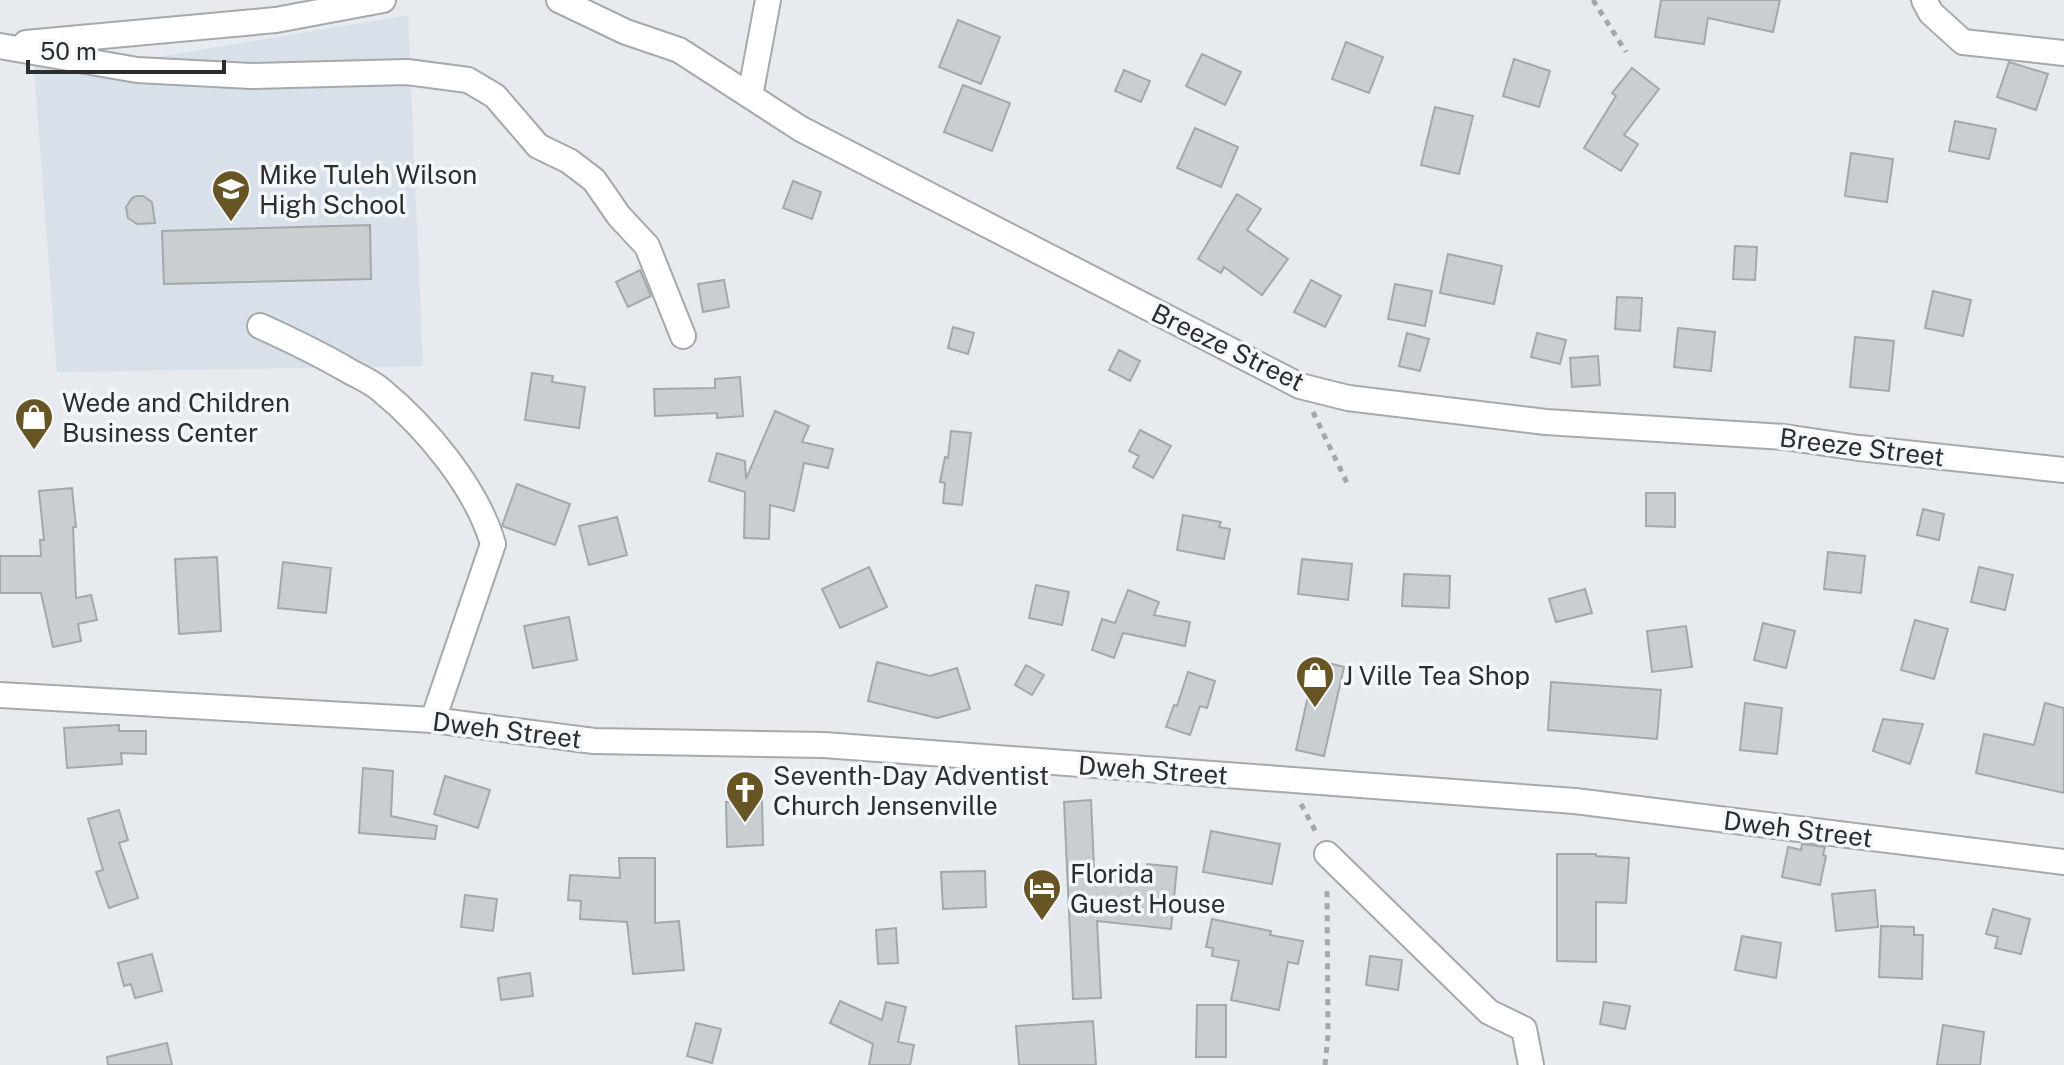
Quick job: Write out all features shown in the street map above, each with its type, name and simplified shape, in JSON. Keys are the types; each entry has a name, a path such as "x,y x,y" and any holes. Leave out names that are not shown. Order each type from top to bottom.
{"street":[{"path":"0,46 276,20 383,0"},
{"name":"Breeze Street","path":"559,0 626,32 679,50 801,129 1300,386 1348,398 1546,422 1784,437 2064,470"},
{"path":"750,96 768,0"},
{"path":"1924,0 1931,13 1963,42 2064,53"},
{"path":"0,46 137,70 251,76 407,72 468,80 495,96 538,146 569,161 594,180 619,216 647,246 683,336"},
{"path":"260,326 319,353 380,388 441,453 486,520 493,544 433,720"},
{"name":"Dweh Street","path":"0,695 433,720 594,741 824,745 1575,801 2064,862"},
{"path":"1327,854 1489,1012 1524,1029 1531,1065"}],"path":[{"path":"1593,0 1626,52"},
{"path":"1300,386 1348,485"},
{"path":"1289,780 1327,854 1328,1035 1325,1065"}],"shaded area":[{"name":"Mike Tuleh Wilson High School","path":"408,15 423,366 57,372 34,67 134,61"}],"building":[{"path":"1661,0 1780,0 1773,32 1708,18 1704,44 1655,37"},
{"path":"958,20 1000,37 981,84 939,67"},
{"path":"1346,42 1383,57 1369,93 1332,79"},
{"path":"1202,54 1241,72 1225,105 1186,86"},
{"path":"1514,59 1550,71 1539,107 1503,96"},
{"path":"2009,62 2048,74 2036,110 1997,97"},
{"path":"1632,68 1659,89 1624,135 1638,144 1621,171 1584,148 1616,96 1612,93"},
{"path":"1124,70 1150,81 1141,102 1115,91"},
{"path":"963,85 1010,103 992,151 944,132"},
{"path":"1435,107 1473,116 1459,174 1421,165"},
{"path":"1955,121 1996,129 1989,159 1949,151"},
{"path":"1195,128 1238,147 1221,187 1177,168"},
{"path":"1851,153 1893,159 1887,202 1845,196"},
{"path":"793,181 821,192 812,219 783,208"},
{"path":"1237,194 1261,209 1247,230 1288,259 1262,295 1224,267 1221,273 1198,259"},
{"path":"137,196 152,202 155,223 137,224 128,218 126,207"},
{"path":"370,225 371,279 164,284 162,231"},
{"path":"1735,246 1757,247 1755,280 1733,279"},
{"path":"1448,254 1502,266 1494,304 1440,293"},
{"path":"640,270 651,296 628,307 616,282"},
{"path":"724,280 729,307 703,312 698,284"},
{"path":"1311,280 1341,296 1325,327 1294,312"},
{"path":"1395,284 1432,291 1425,326 1388,319"},
{"path":"1933,291 1971,300 1963,336 1925,328"},
{"path":"1617,297 1642,298 1640,331 1615,329"},
{"path":"953,327 974,333 968,354 948,348"},
{"path":"1678,328 1715,332 1711,371 1674,367"},
{"path":"1407,333 1429,339 1420,371 1399,366"},
{"path":"1537,333 1566,340 1560,364 1531,357"},
{"path":"1855,337 1894,341 1889,391 1850,387"},
{"path":"1119,350 1140,361 1130,381 1109,370"},
{"path":"1598,356 1600,385 1572,387 1570,358"},
{"path":"532,373 553,376 552,382 585,387 579,428 525,420"},
{"path":"740,377 743,416 717,418 717,413 655,416 654,389 715,388 715,379"},
{"path":"775,411 809,426 802,442 833,449 828,468 804,463 794,511 770,505 769,539 744,538 745,492 709,481 717,453 745,461 746,479"},
{"path":"1140,430 1171,446 1153,478 1133,467 1139,456 1129,451"},
{"path":"951,431 971,433 962,505 943,503 945,483 940,482 945,457 948,458"},
{"path":"517,484 570,504 555,545 502,526"},
{"path":"72,488 76,527 73,527 76,598 91,595 97,620 78,624 81,641 53,647 41,593 0,593 0,556 41,556 40,540 44,540 39,491"},
{"path":"1646,493 1675,493 1675,527 1646,526"},
{"path":"1923,509 1944,514 1939,540 1917,535"},
{"path":"1183,515 1221,522 1219,527 1230,529 1224,559 1177,550"},
{"path":"617,517 627,555 589,565 579,526"},
{"path":"1828,552 1865,556 1861,593 1824,589"},
{"path":"217,557 221,631 179,634 175,559"},
{"path":"1302,559 1352,564 1348,600 1298,594"},
{"path":"283,562 331,568 326,613 278,608"},
{"path":"869,567 887,607 840,628 822,589"},
{"path":"1979,567 2013,575 2005,610 1971,602"},
{"path":"1404,574 1450,576 1449,608 1402,606"},
{"path":"1036,585 1069,592 1062,625 1029,618"},
{"path":"1585,589 1592,613 1556,622 1549,599"},
{"path":"1128,590 1159,602 1154,615 1190,622 1185,646 1123,633 1114,658 1092,650 1102,619 1115,623"},
{"path":"569,617 577,660 533,668 524,626"},
{"path":"1915,620 1948,629 1934,679 1901,670"},
{"path":"1763,623 1795,631 1786,668 1754,660"},
{"path":"1686,626 1692,667 1652,672 1647,631"},
{"path":"1316,660 1344,667 1324,756 1296,750"},
{"path":"877,662 930,676 957,668 970,709 937,718 868,701"},
{"path":"1026,665 1044,675 1032,695 1015,685"},
{"path":"1188,672 1215,681 1207,708 1200,706 1190,735 1166,727 1174,705 1177,706"},
{"path":"1551,682 1661,690 1657,739 1548,730"},
{"path":"1745,703 1782,708 1777,754 1740,750"},
{"path":"2045,703 2064,708 2064,793 1976,773 1984,734 2034,745"},
{"path":"1883,719 1923,724 1910,764 1873,751"},
{"path":"119,725 119,731 146,731 146,754 121,753 122,764 67,768 64,728"},
{"path":"363,768 393,771 391,816 437,826 435,839 359,833"},
{"path":"445,776 490,790 478,828 434,814"},
{"path":"1091,800 1094,868 1147,873 1147,864 1177,867 1171,929 1097,921 1101,998 1073,999 1064,802"},
{"name":"Seventh-Day Adventist Church Jensenville","path":"762,801 763,845 727,847 726,802"},
{"path":"119,810 128,840 119,843 138,898 109,908 96,872 103,870 88,819"},
{"path":"1211,831 1280,844 1272,884 1203,872"},
{"path":"1802,844 1825,847 1820,885 1782,877 1788,847 1801,850"},
{"path":"1557,854 1629,858 1626,903 1596,902 1596,962 1557,961"},
{"path":"619,858 655,858 655,923 679,921 684,970 633,974 627,922 580,919 581,901 568,900 570,875 620,878"},
{"path":"985,871 986,907 943,909 941,872"},
{"path":"1875,890 1878,927 1836,931 1832,894"},
{"path":"465,895 497,899 493,931 461,927"},
{"path":"1993,909 2030,919 2021,954 1995,948 1998,937 1986,934"},
{"path":"1212,919 1303,941 1298,964 1288,962 1279,1010 1231,1000 1239,961 1212,956 1213,948 1206,947"},
{"path":"1881,926 1914,927 1914,935 1923,935 1922,979 1879,977"},
{"path":"896,928 898,963 878,964 876,930"},
{"path":"1742,936 1781,943 1776,978 1735,970"},
{"path":"152,954 162,991 135,998 131,984 124,986 118,963"},
{"path":"1370,956 1402,960 1398,990 1366,985"},
{"path":"530,973 533,996 501,1000 498,978"},
{"path":"840,1001 882,1020 886,1002 906,1007 898,1042 914,1045 910,1065 869,1065 873,1044 830,1023"},
{"path":"1604,1002 1630,1006 1625,1029 1600,1024"},
{"path":"1197,1005 1226,1005 1226,1057 1196,1057"},
{"path":"1093,1021 1096,1065 1019,1065 1016,1026"},
{"path":"696,1023 721,1029 712,1063 687,1056"},
{"path":"1943,1025 1984,1032 1980,1065 1937,1065"},
{"path":"167,1043 172,1065 108,1065 107,1057"}],"place":[{"name":"Mike Tuleh Wilson High School","path":"231,223"},
{"name":"Wede and Children Business Center","path":"34,451"},
{"name":"J Ville Tea Shop","path":"1315,709"},
{"name":"Seventh-Day Adventist Church Jensenville","path":"745,824"},
{"name":"Florida Guest House","path":"1042,922"}]}
